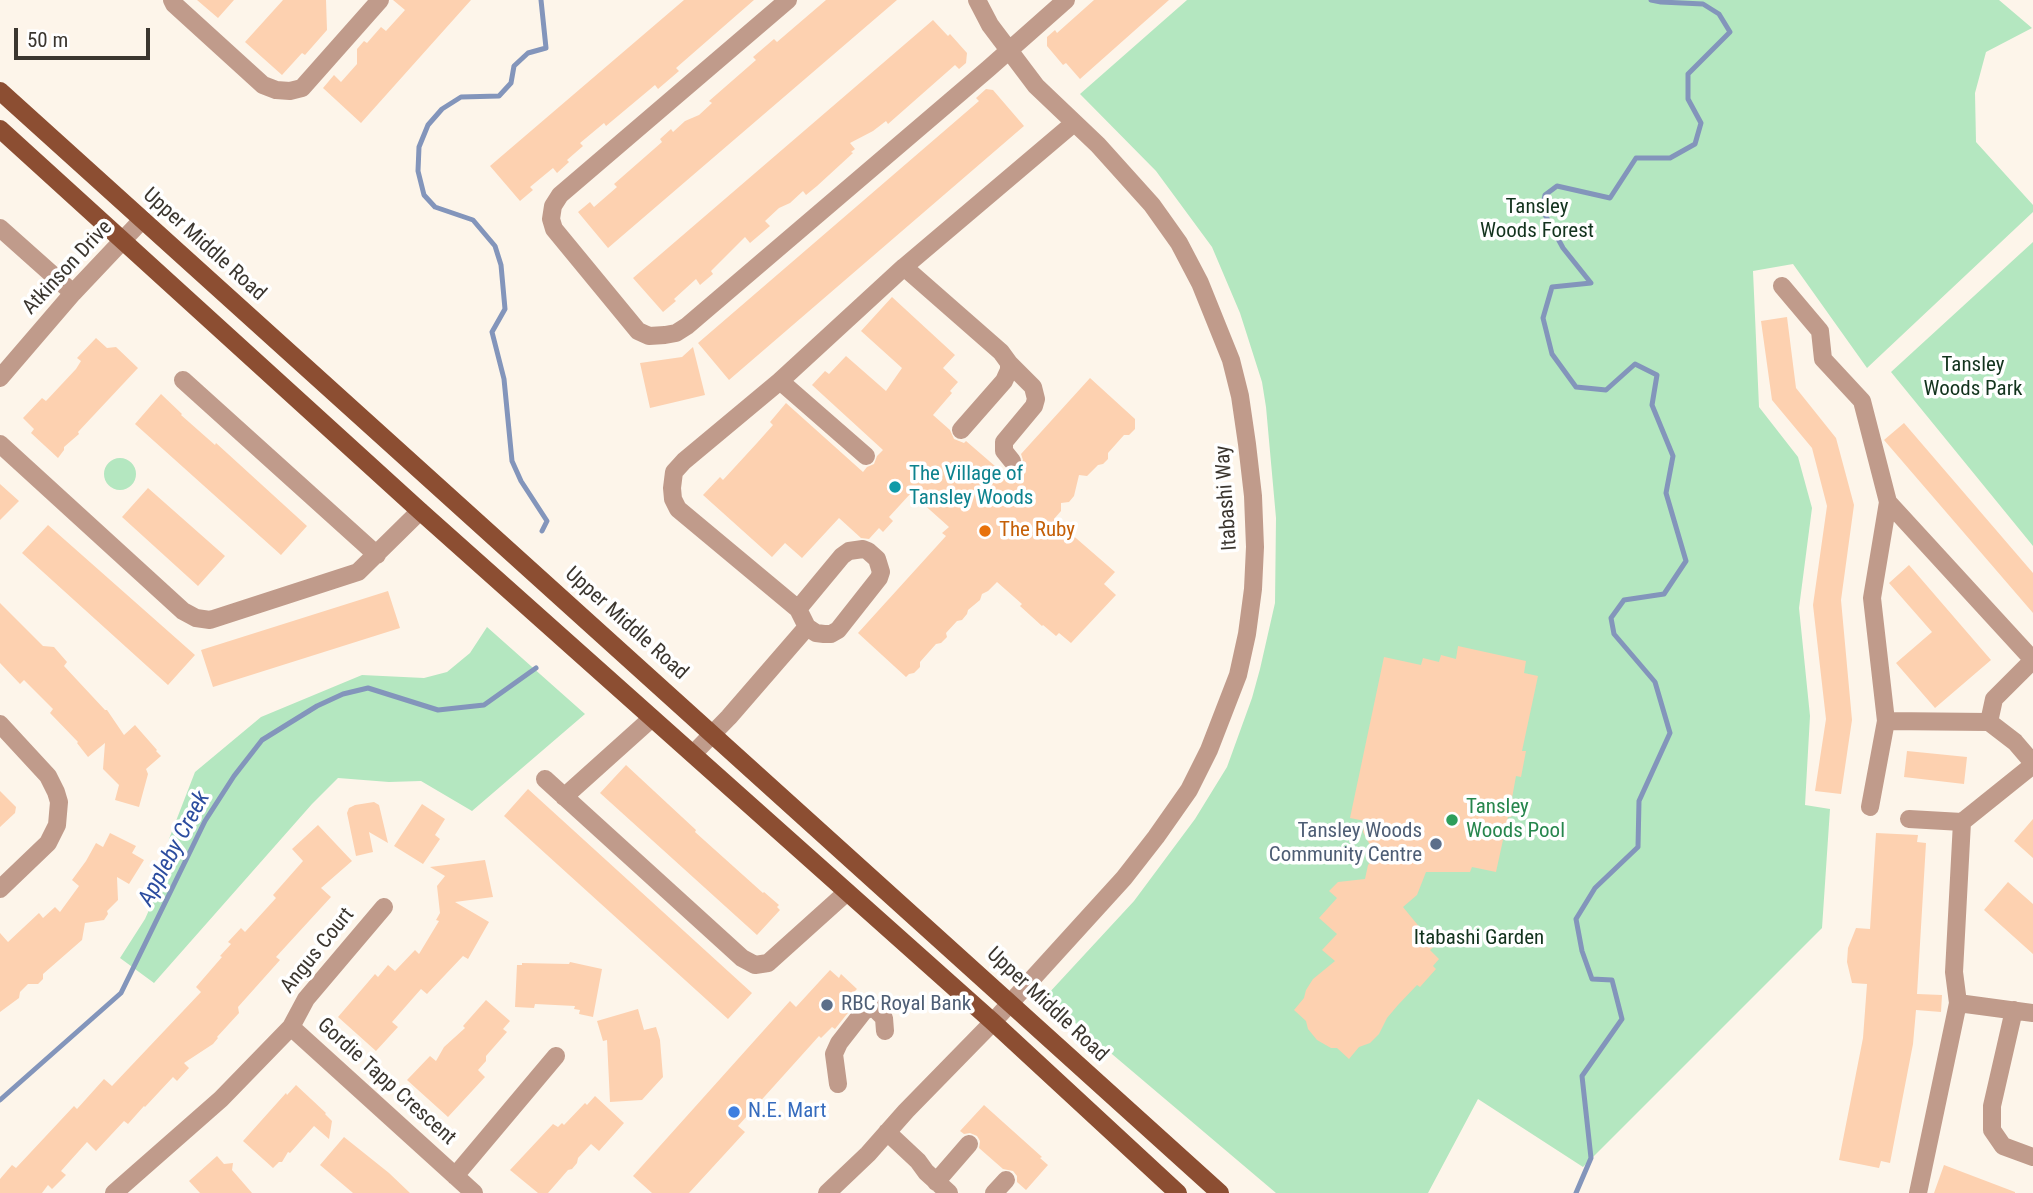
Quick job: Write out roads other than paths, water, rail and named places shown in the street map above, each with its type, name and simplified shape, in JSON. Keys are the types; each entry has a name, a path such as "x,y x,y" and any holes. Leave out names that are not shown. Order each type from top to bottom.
{"main road":[{"name":"Upper Middle Road","path":"0,91 1220,1193"},
{"path":"0,129 420,511 993,1022 1178,1193"}],"street":[{"path":"172,0 263,85 290,91 302,88 380,0"},
{"path":"788,0 560,195 553,206 551,219 554,229 638,331 649,335 665,335 687,326 1066,0"},
{"name":"Itabashi Way","path":"827,1193 868,1154 993,1022 1124,878 1156,837 1189,790 1209,750 1238,675 1253,589 1253,496 1240,396 1231,360 1200,283 1179,243 1152,205 1120,168 1035,86 990,25 977,0"},
{"path":"798,609 849,551 868,551 877,559 881,572 879,579 838,630 831,634 816,633 807,627 798,609 678,509 673,499 674,472 780,381 904,267 1074,123"},
{"name":"Atkinson Drive","path":"0,378 142,220"},
{"path":"0,228 74,293"},
{"path":"904,267 1001,352 1033,387 1036,399 1034,406 1004,442 1004,451 1012,461"},
{"path":"1782,286 1820,331 1823,359 1862,401 1888,502 1872,598 1886,721 1870,807"},
{"path":"961,430 1004,381 1009,363"},
{"path":"183,380 377,555"},
{"path":"780,381 866,456"},
{"path":"0,444 183,611 196,618 210,620 358,572 420,511"},
{"path":"1888,502 2033,660 1994,699 1989,722"},
{"path":"693,754 807,627"},
{"path":"564,797 652,718"},
{"path":"1886,721 1989,722 2015,742 2033,764 1962,822 1909,819"},
{"path":"0,724 48,776 59,802 57,825 48,843 0,889"},
{"path":"545,779 742,958 755,965 768,963 847,892"},
{"path":"1919,1193 1958,1003 1954,972 1962,822"},
{"name":"Angus Court","path":"291,1027 306,999 384,907"},
{"path":"1958,1003 2033,1013"},
{"path":"838,1084 834,1054 839,1043 864,1011 873,1007 884,1018 885,1031"},
{"path":"2014,1010 1992,1106 1993,1130 2003,1146 2033,1157"},
{"name":"Gordie Tapp Crescent","path":"121,1191 221,1099 291,1027 474,1193"},
{"path":"455,1176 556,1056"},
{"path":"887,1132 942,1187 970,1144"}],"waterway":[{"name":"Appleby Creek","path":"541,0 546,48 528,53 514,66 511,83 499,96 461,97 442,109 428,125 419,147 418,171 424,195 435,207 473,220 495,246 501,265 505,309 492,332 504,379 512,461 521,481 547,521 542,531"},
{"path":"1576,1193 1591,1158 1582,1076 1622,1019 1612,980 1592,979 1582,951 1576,919 1595,888 1638,847 1639,801 1670,733 1655,682 1614,634 1611,618 1624,600 1664,594 1686,561 1666,493 1673,456 1652,405 1657,375 1635,364 1606,390 1576,387 1552,354 1543,318 1552,287 1591,283 1563,248 1542,209 1545,195 1557,186 1610,198 1636,158 1670,158 1695,144 1701,123 1688,99 1688,74 1730,32 1719,14 1703,4 1651,0"},
{"name":"Appleby Creek","path":"0,1100 121,993 205,821 234,776 262,740 317,706 343,694 368,688 438,710 484,705 536,668"}],"place":[{"name":"The Village of Tansley Woods","path":"895,487"},
{"name":"The Ruby","path":"985,531"},
{"name":"Tansley Woods Pool","path":"1452,820"},
{"name":"Tansley Woods Community Centre","path":"1436,844"},
{"name":"RBC Royal Bank","path":"827,1005"},
{"name":"N.E. Mart","path":"734,1112"}],"park label":[{"name":"Tansley Woods Forest","path":"1537,220"},
{"name":"Tansley Woods Park","path":"1973,378"},
{"name":"Itabashi Garden","path":"1479,939"}]}
